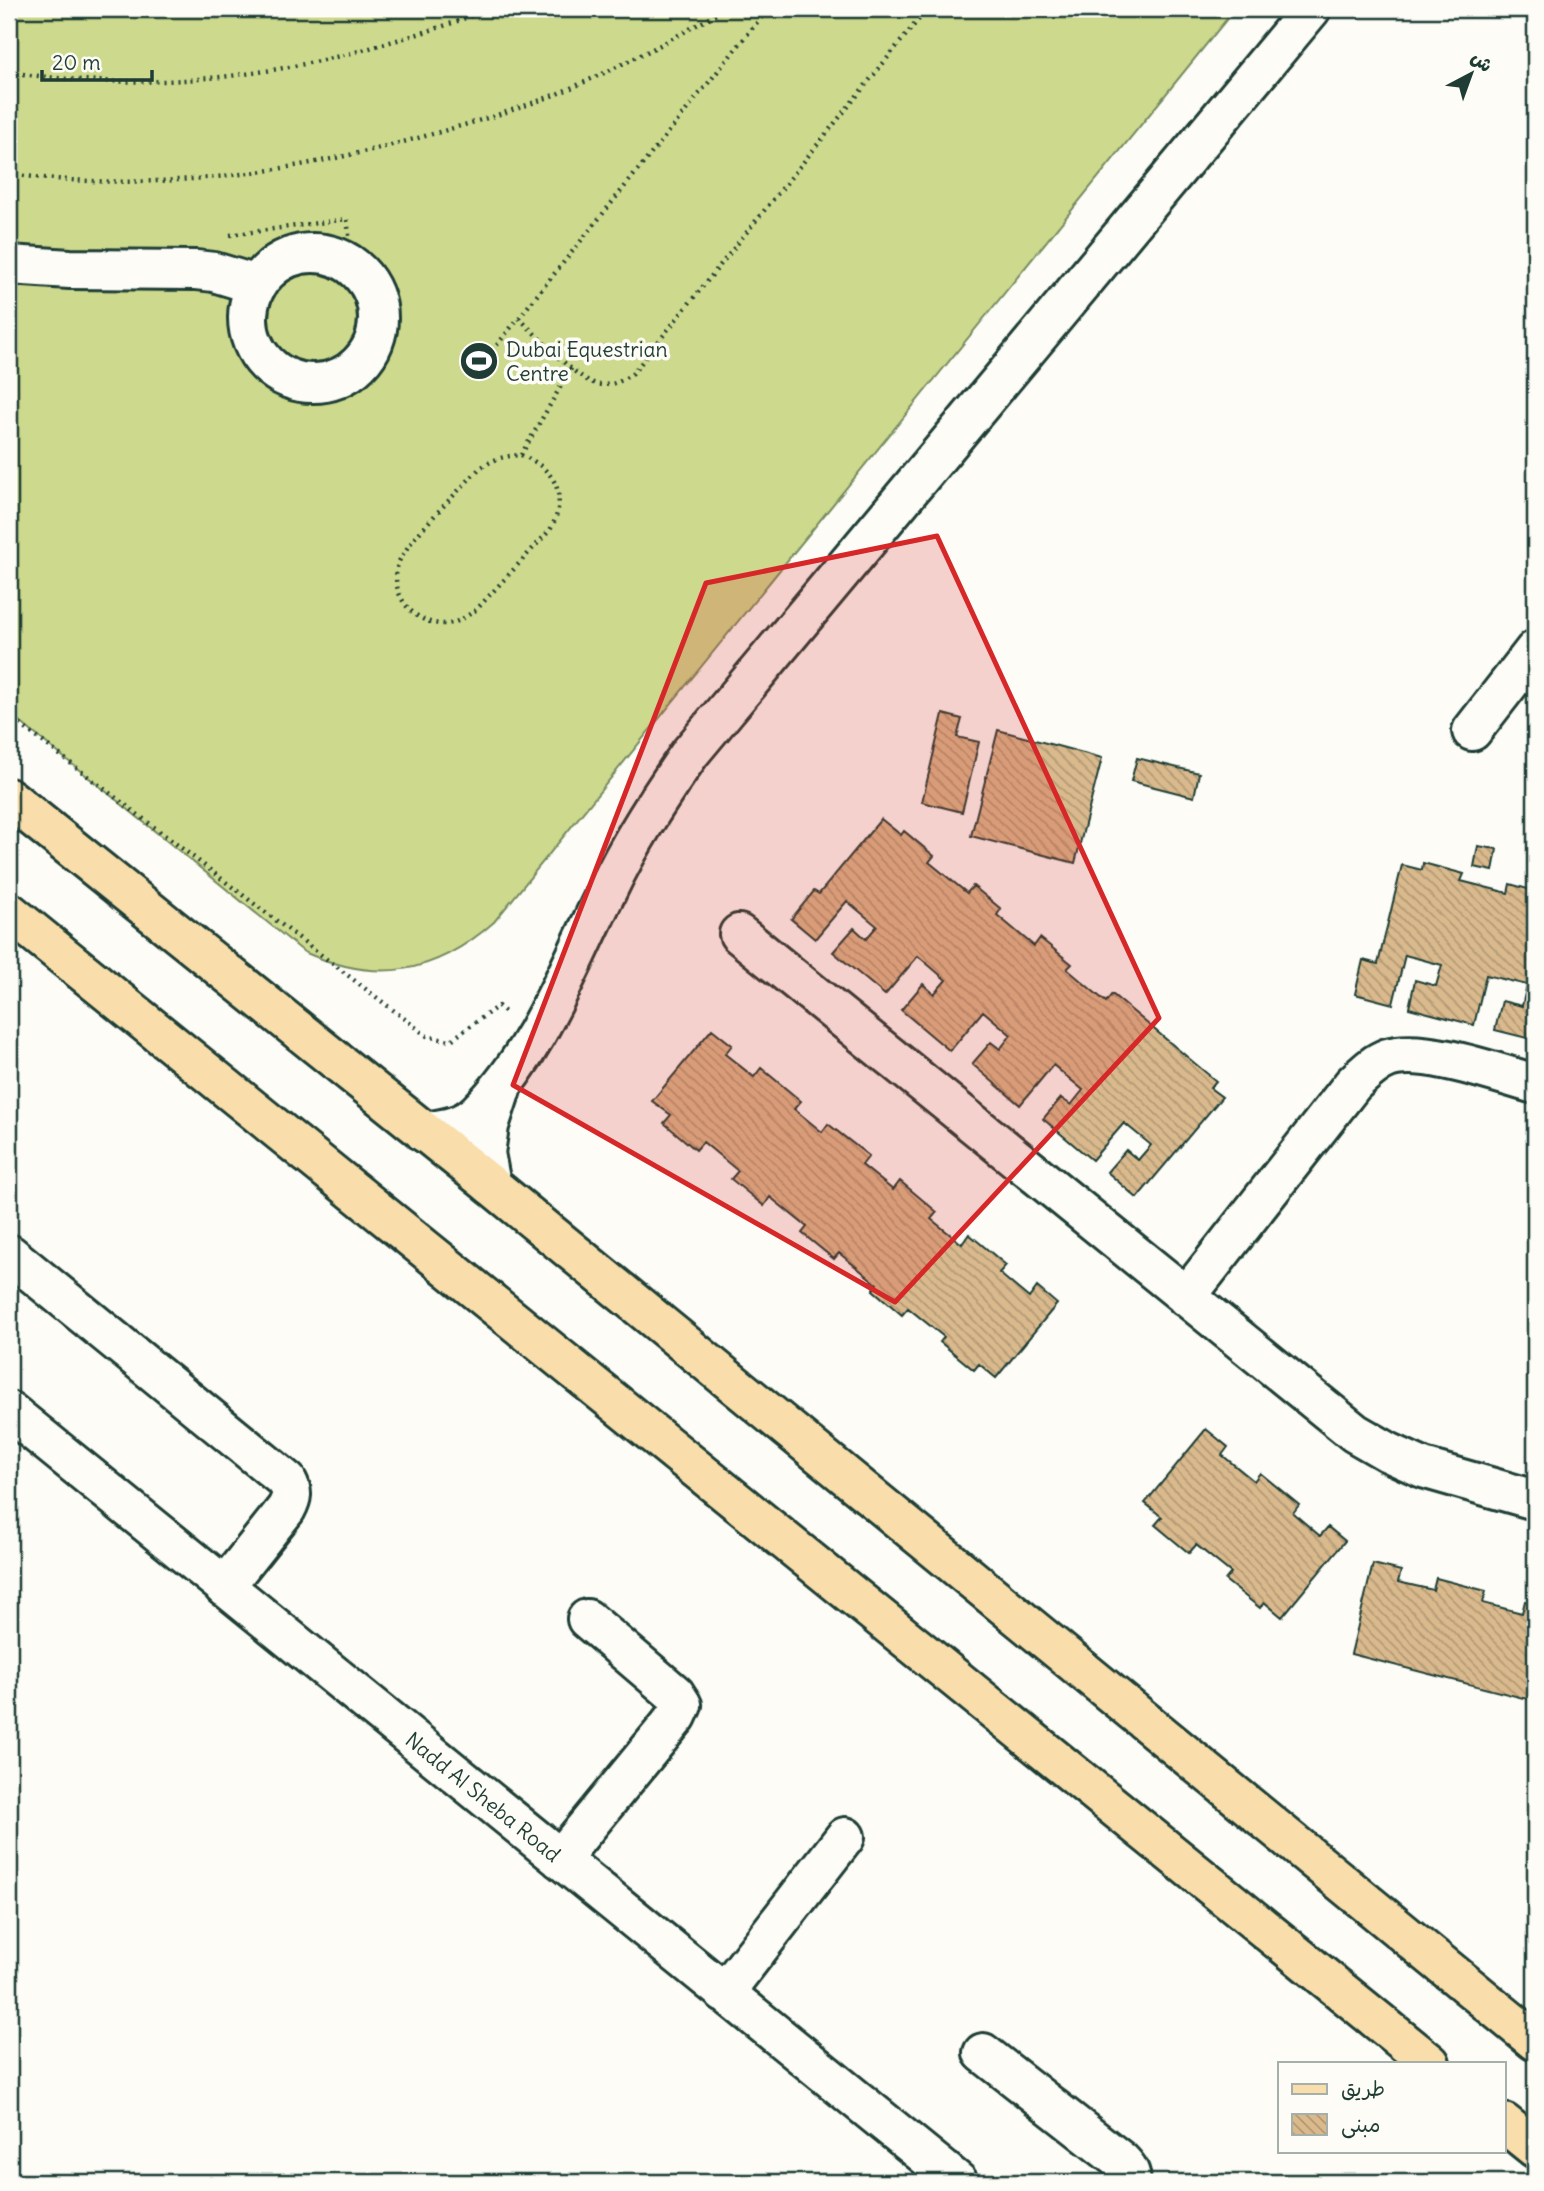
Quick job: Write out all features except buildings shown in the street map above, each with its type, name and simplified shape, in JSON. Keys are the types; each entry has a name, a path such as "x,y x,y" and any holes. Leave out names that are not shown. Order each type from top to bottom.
{"main road":[{"path":"9,798 491,1185 1535,2041"},
{"path":"9,912 1429,2062"},
{"path":"1506,2125 1535,2148"}],"street":[{"path":"424,1132 456,1127 477,1114 504,1081 535,1039 621,862 657,801 690,753 1311,9"},
{"path":"9,265 70,269 196,270 214,272 257,285"},
{"path":"1472,731 1535,650"},
{"path":"739,934 1355,1433 1388,1452 1435,1472 1535,1500"},
{"path":"1186,1297 1353,1084 1369,1068 1388,1058 1409,1054 1535,1083"},
{"path":"491,1185 485,1153 489,1126 504,1081"},
{"path":"9,1254 286,1481 292,1490 286,1509 224,1587"},
{"name":"Nadd Al Sheba Road","path":"9,1411 958,2182"},
{"path":"560,1859 677,1716 682,1706 675,1694 587,1619"},
{"path":"724,1993 845,1837"},
{"path":"983,2053 1121,2161 1132,2177 1130,2182"}],"path":[{"path":"9,72 40,77 106,81 229,77 290,68 351,54 416,35 486,9"},
{"path":"9,174 98,182 165,181 297,167 362,153 463,126 558,93 649,52 725,9"},
{"path":"488,356 768,9"},
{"path":"519,318 592,383 623,380 633,373 928,9"},
{"path":"521,455 572,367"},
{"path":"521,455 547,470 559,493 556,519 550,530 475,610 461,621 444,625 426,622 411,612 400,598 396,580 398,563 408,548 479,469 498,458 521,455"},
{"path":"9,716 427,1036 450,1041 498,1006 535,1039"}],"highlighted area":[{"path":"937,536 1159,1018 895,1302 513,1085 706,583"}],"green space":[{"name":"Dubai Equestrian Centre","path":"9,9 1235,9 494,922 449,954 404,969 380,971 331,962 304,952 9,713"}],"place":[{"name":"Dubai Equestrian Centre","path":"479,361"}]}
